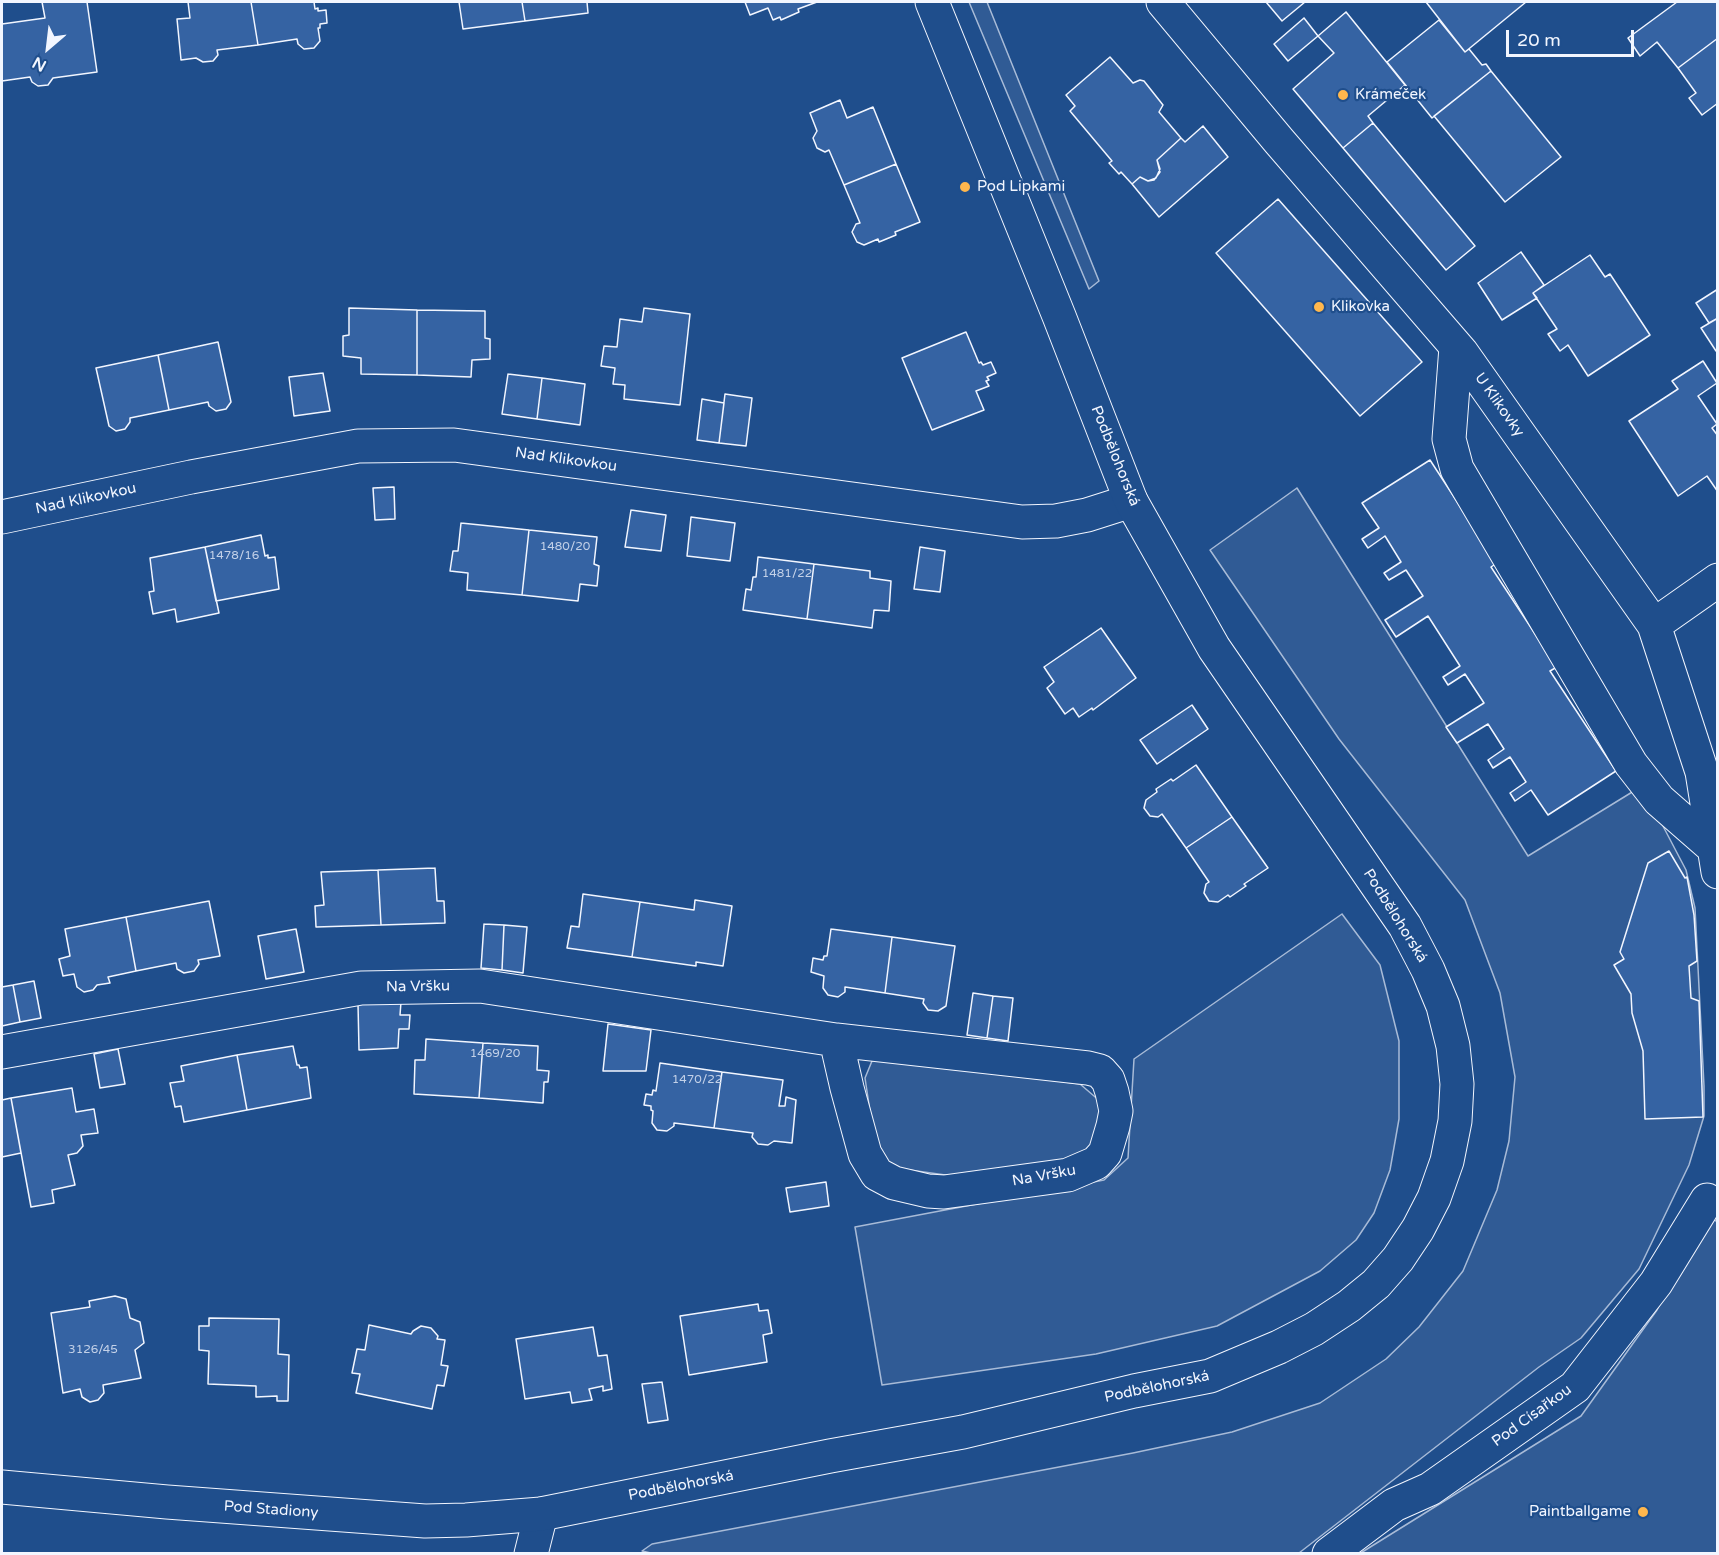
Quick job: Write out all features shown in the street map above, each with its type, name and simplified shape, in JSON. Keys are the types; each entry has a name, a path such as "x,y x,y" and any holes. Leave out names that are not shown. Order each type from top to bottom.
{"street":[{"name":"Podbělohorská","path":"541,1514 830,1456 963,1432 1134,1391 1210,1376 1279,1347 1314,1329 1376,1284 1398,1259 1418,1229 1434,1198 1448,1161 1455,1121 1457,1084 1453,1046 1443,1006 1428,970 1405,926 1214,648 1131,501 1042,272 932,2"},
{"name":"U Klikovky","path":"1163,2 1456,347 1654,625 1702,772 1716,860"},
{"path":"1456,347 1449,439 1457,469 1631,764 1659,800 1716,860"},
{"name":"Nad Klikovkou","path":"2,517 191,477 358,446 454,445 1022,522 1056,521 1088,515 1131,501"},
{"path":"1654,625 1718,580"},
{"name":"Na Vršku","path":"2,1052 361,988 480,986 836,1040 1100,1071 1108,1080 1116,1111 1105,1153 1096,1163 1068,1175 944,1192 928,1191 894,1183 877,1174 865,1154 836,1040"},
{"name":"Pod Císařkou","path":"1329,1554 1394,1505 1430,1489 1575,1387 1656,1283 1714,1195"},
{"name":"Pod Stadiony","path":"2,1487 191,1504 425,1521 541,1514"},
{"path":"531,1554 541,1514"}],"shaded area":[{"path":"969,2 987,2 1099,281 1089,289"},
{"path":"1297,488 1528,856 1642,786 1686,870 1695,908 1704,1116 1689,1165 1639,1269 1581,1338 1539,1367 1299,1553 655,1554 642,1551 652,1544 1133,1453 1232,1432 1320,1403 1386,1359 1419,1327 1463,1271 1497,1190 1509,1141 1515,1077 1500,993 1465,900 1339,739 1210,550"},
{"path":"1342,914 1380,965 1399,1041 1399,1119 1390,1170 1374,1213 1356,1240 1320,1271 1217,1326 1096,1354 882,1385 855,1227 1104,1180 1128,1158 1134,1059"},
{"path":"883,1058 1080,1084 1101,1102 1105,1125 1082,1158 967,1178 888,1167 874,1138 865,1078 872,1061"},
{"path":"1707,1213 1717,1222 1717,1553 1359,1554 1581,1416 1657,1310"}],"building":[{"path":"42,2 87,2 97,72 53,78 48,85 38,86 32,82 30,77 2,81 2,24 45,18"},
{"path":"188,2 251,2 258,45 217,50 218,55 213,61 203,62 196,58 181,60 177,19 190,18"},
{"path":"251,2 314,2 315,9 318,8 318,11 326,10 327,23 320,24 318,28 320,41 314,48 304,49 298,44 297,39 258,45"},
{"path":"459,2 522,2 525,21 463,29"},
{"path":"522,2 587,2 588,13 525,21"},
{"path":"745,2 817,2 798,9 799,12 781,20 780,17 773,20 768,8 750,15"},
{"path":"1266,2 1305,2 1282,21"},
{"path":"1426,2 1526,2 1465,52"},
{"path":"1677,2 1718,2 1718,38 1678,68 1657,42 1640,56 1628,38"},
{"path":"1346,12 1405,85 1368,116 1373,123 1343,148 1293,89 1334,53 1318,36"},
{"path":"1304,18 1318,36 1288,61 1274,44"},
{"path":"1439,20 1465,52 1469,49 1482,65 1486,64 1491,71 1432,118 1387,62"},
{"path":"1718,38 1718,103 1702,115 1689,98 1696,93 1678,68"},
{"path":"1110,57 1133,83 1144,81 1163,105 1159,112 1181,138 1157,160 1160,172 1154,180 1148,181 1140,177 1132,184 1121,172 1119,174 1109,163 1112,161 1070,111 1075,106 1066,95"},
{"path":"1491,71 1561,157 1505,202 1434,116"},
{"path":"840,100 847,118 873,107 896,164 844,185 829,150 825,152 817,148 813,138 817,131 810,113"},
{"path":"1373,123 1475,246 1446,270 1343,148"},
{"path":"1203,126 1228,157 1159,217 1132,184 1140,177 1148,181 1156,178 1160,169 1157,160 1181,138 1185,142"},
{"path":"896,164 920,222 895,232 896,235 879,242 878,239 864,245 857,242 852,232 856,224 860,223 844,185"},
{"name":"Klikovka","path":"1278,199 1422,362 1360,416 1216,253"},
{"path":"1521,252 1544,285 1533,293 1537,298 1502,320 1478,283"},
{"path":"1590,255 1605,277 1610,274 1650,335 1588,376 1568,345 1560,351 1548,334 1557,329 1533,293"},
{"path":"1718,289 1718,318 1709,323 1696,303"},
{"path":"349,308 417,310 417,375 361,374 361,358 343,356 343,336 349,335"},
{"path":"644,308 690,314 680,405 624,399 625,385 613,384 615,368 601,366 604,346 617,347 620,319 642,322"},
{"path":"417,310 485,311 485,338 490,339 490,359 472,360 471,377 417,375"},
{"path":"1718,318 1718,349 1716,351 1701,328"},
{"path":"966,332 979,363 983,365 991,362 996,373 987,377 989,380 986,381 989,386 976,391 984,410 932,430 902,358"},
{"path":"218,342 231,402 226,409 216,411 209,406 208,402 169,410 158,355"},
{"path":"158,355 169,410 130,418 125,429 116,431 109,426 96,368"},
{"path":"1703,361 1717,383 1698,396 1717,424 1712,428 1718,436 1718,492 1707,476 1678,496 1629,421 1678,389 1672,381"},
{"path":"323,373 330,411 294,416 289,377"},
{"path":"508,374 542,378 537,419 502,414"},
{"path":"542,378 585,384 580,425 537,419"},
{"path":"725,394 752,398 746,446 719,443"},
{"path":"702,399 724,403 719,443 697,440"},
{"path":"1430,460 1497,563 1491,567 1557,667 1550,671 1616,771 1548,815 1531,790 1515,801 1510,793 1526,782 1510,757 1493,768 1488,760 1504,749 1488,724 1457,743 1446,727 1484,703 1465,674 1448,685 1443,677 1460,666 1428,616 1396,637 1385,620 1423,596 1406,570 1389,580 1384,573 1401,562 1385,536 1368,548 1362,539 1379,528 1362,503"},
{"path":"394,487 395,519 375,520 373,488"},
{"path":"631,510 666,515 661,551 625,547"},
{"path":"691,517 735,523 730,561 687,556"},
{"path":"461,523 529,530 522,595 467,590 468,573 450,571 453,551 458,551"},
{"path":"529,530 597,537 594,564 599,566 597,586 580,584 578,601 522,595"},
{"path":"261,535 265,556 275,557 279,589 216,601 205,547"},
{"path":"205,547 219,613 177,622 175,609 153,614 149,592 154,591 150,558"},
{"path":"920,547 945,551 940,592 914,589"},
{"path":"758,557 814,564 807,619 743,610 746,589 751,590 753,577 756,577"},
{"path":"814,564 870,571 870,578 891,581 889,611 874,610 872,628 807,619"},
{"path":"1101,628 1136,678 1093,710 1092,708 1079,717 1073,708 1065,714 1047,688 1054,682 1044,667"},
{"path":"1192,705 1208,729 1157,764 1140,740"},
{"path":"1196,765 1232,817 1186,848 1162,814 1158,817 1150,816 1144,808 1146,800 1157,792 1156,789 1171,779 1173,781"},
{"path":"1232,817 1268,868 1244,884 1246,886 1230,897 1228,895 1218,902 1209,901 1204,893 1206,884 1209,882 1186,848"},
{"path":"1669,851 1685,878 1687,877 1694,915 1697,961 1689,966 1691,998 1699,1001 1703,1117 1645,1119 1643,1051 1632,1013 1631,994 1614,965 1624,959 1620,952 1648,863"},
{"path":"435,868 437,901 444,901 445,923 381,925 378,870"},
{"path":"378,870 381,925 316,927 315,906 324,905 321,872"},
{"path":"583,894 640,902 632,957 567,948 571,926 579,927"},
{"path":"695,900 732,906 723,966 696,962 696,966 632,957 640,902 694,910"},
{"path":"209,901 220,956 198,960 199,964 194,971 184,973 177,969 176,963 136,971 126,917"},
{"path":"126,917 136,971 108,977 110,983 97,985 93,990 84,992 77,987 74,974 63,976 59,959 70,956 65,929"},
{"path":"484,924 504,925 502,970 481,968"},
{"path":"504,925 527,927 523,973 502,970"},
{"path":"296,929 304,972 266,979 258,936"},
{"path":"831,929 892,937 885,993 845,987 845,992 838,997 828,995 823,988 824,976 811,972 813,958 823,960 824,956 827,956"},
{"path":"892,937 955,946 946,1006 938,1011 928,1010 923,1003 924,999 885,993"},
{"path":"34,981 41,1018 20,1022 13,985"},
{"path":"13,985 20,1022 2,1026 2,987"},
{"path":"973,993 993,996 987,1038 967,1035"},
{"path":"993,996 1013,998 1008,1041 987,1038"},
{"path":"401,1002 400,1015 410,1015 409,1029 399,1029 398,1048 359,1050 358,1004"},
{"path":"608,1024 651,1030 646,1071 603,1071"},
{"path":"426,1039 483,1043 479,1098 414,1094 415,1060 425,1060"},
{"path":"483,1043 538,1046 537,1070 549,1071 548,1082 544,1082 543,1103 479,1098"},
{"path":"293,1046 297,1065 300,1068 307,1067 311,1098 247,1110 237,1055"},
{"path":"118,1049 125,1084 100,1088 94,1054"},
{"path":"237,1055 247,1110 184,1122 181,1106 175,1107 170,1083 184,1081 181,1066"},
{"path":"660,1063 722,1072 714,1128 674,1123 674,1126 667,1131 657,1130 652,1123 651,1106 644,1105 646,1094 652,1095 653,1090 656,1091"},
{"path":"722,1072 783,1080 779,1106 785,1106 786,1097 796,1100 792,1143 774,1141 768,1145 758,1144 752,1137 753,1133 714,1128"},
{"path":"72,1088 76,1112 94,1109 98,1133 81,1135 83,1146 77,1153 68,1155 75,1185 52,1190 54,1203 31,1207 11,1098"},
{"path":"11,1098 21,1153 2,1157 2,1100"},
{"path":"826,1182 829,1206 790,1212 786,1188"},
{"path":"115,1296 126,1299 130,1318 140,1322 144,1343 135,1350 141,1378 103,1385 104,1393 98,1400 90,1402 82,1397 80,1389 63,1393 51,1313 90,1307 89,1301"},
{"path":"758,1304 759,1311 768,1310 772,1333 763,1335 767,1362 689,1375 680,1316"},
{"path":"209,1318 279,1319 278,1354 289,1355 288,1401 277,1401 277,1396 256,1397 256,1386 208,1384 209,1351 199,1350 199,1326 209,1326"},
{"path":"369,1325 411,1334 421,1326 431,1328 438,1336 437,1339 445,1340 441,1365 448,1366 444,1386 437,1385 432,1409 356,1393 360,1374 352,1373 357,1349 365,1350"},
{"path":"593,1327 598,1356 607,1355 612,1389 603,1391 603,1386 589,1389 592,1400 572,1403 570,1392 525,1399 516,1339"},
{"path":"662,1382 668,1420 648,1423 642,1384"}],"place":[{"name":"Krámeček","path":"1343,95"},
{"name":"Pod Lipkami","path":"965,187"},
{"name":"Klikovka","path":"1319,307"},
{"name":"Paintballgame","path":"1643,1512"}]}
